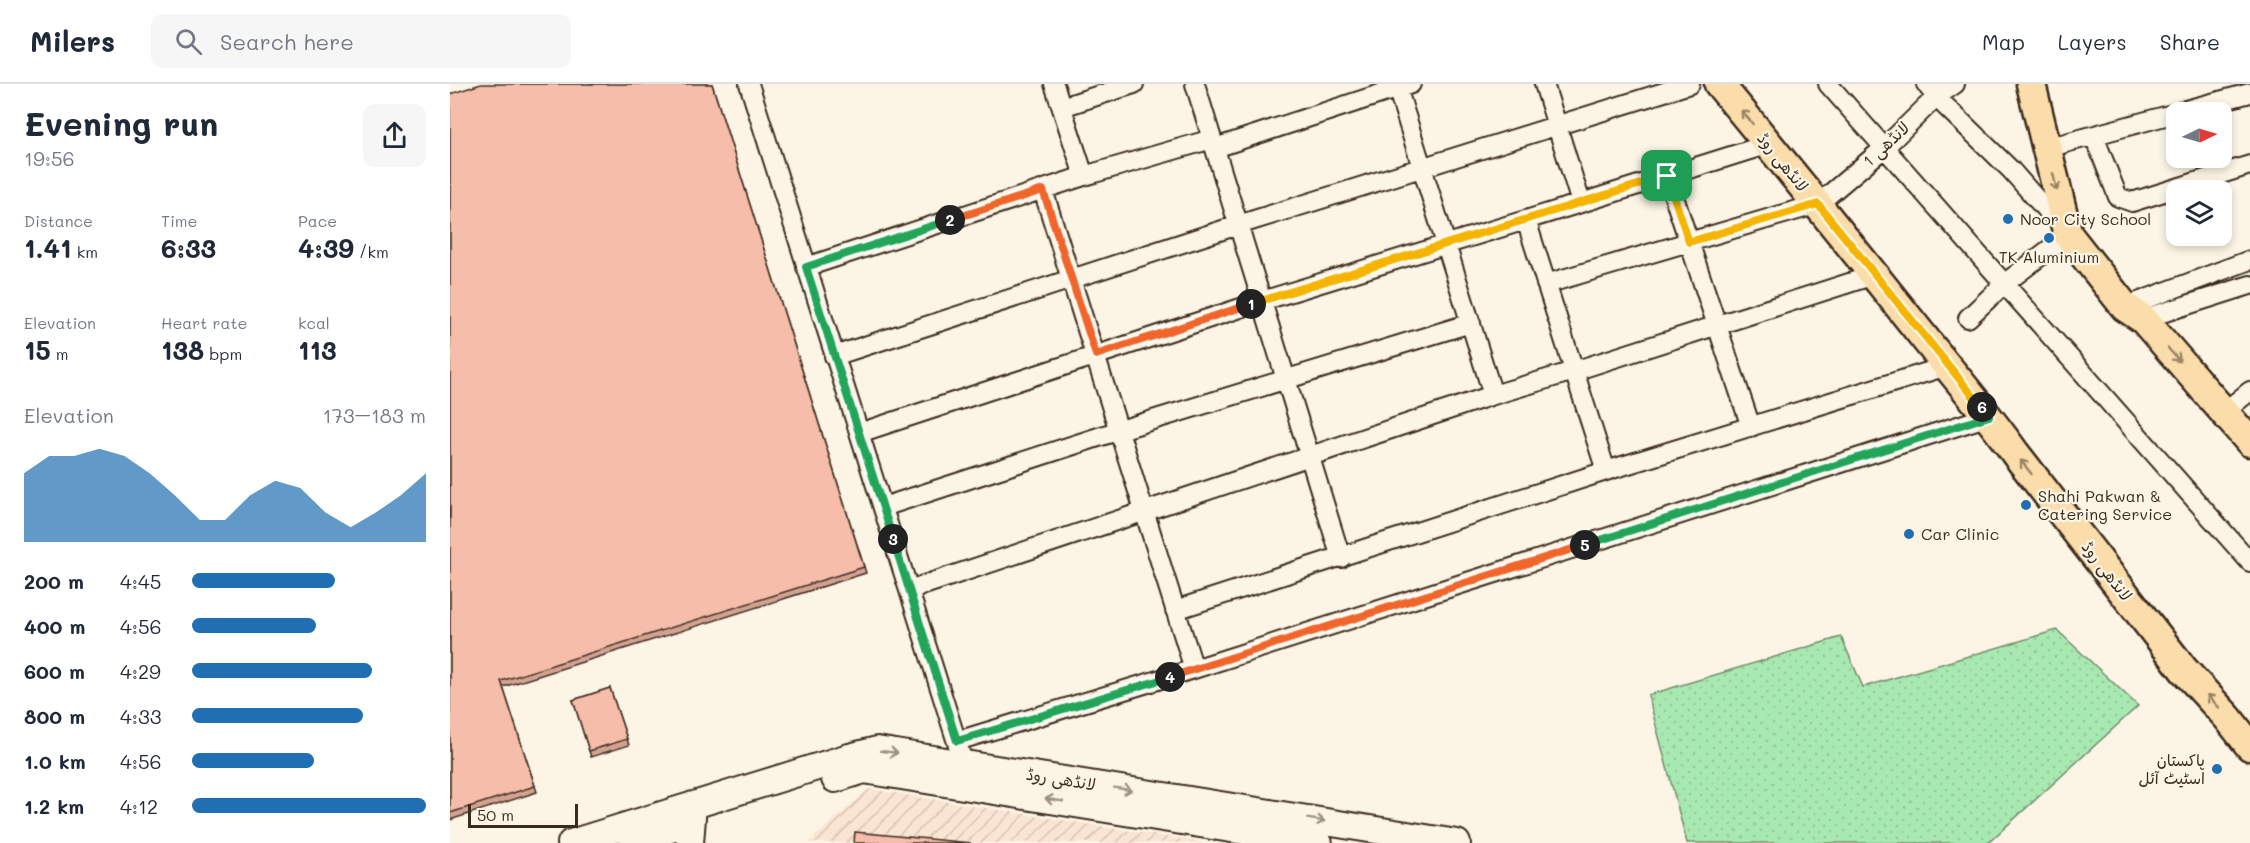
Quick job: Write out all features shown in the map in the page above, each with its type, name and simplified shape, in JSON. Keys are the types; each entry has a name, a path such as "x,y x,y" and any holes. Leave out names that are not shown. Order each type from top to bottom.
{"main road":[{"name":"لانڈھی روڈ","path":"1719,84 1989,416 2015,453 2184,670 2250,746"},
{"path":"2031,84 2066,230 2134,313 2250,442"},
{"name":"لانڈھی روڈ","path":"681,826 849,757 878,750 960,763 1223,816 1319,843"},
{"name":"لانڈھی روڈ","path":"1223,816 1457,843"},
{"path":"571,843 681,826"},
{"path":"633,843 681,826"}],"street":[{"path":"749,84 909,590 960,763 1194,669 1989,416"},
{"path":"1054,84 1084,176"},
{"path":"1062,107 1134,84"},
{"path":"1195,84 1341,558"},
{"path":"1544,84 1581,203"},
{"path":"834,356 1071,278 1690,84"},
{"path":"1828,84 2250,562"},
{"name":"لانڈھی 1","path":"1818,204 1884,148 1931,90 1954,84"},
{"path":"806,267 1084,176 1213,144 1401,85 1422,167 1493,395"},
{"path":"1931,90 2012,170 2066,230 1968,318"},
{"path":"2217,102 2250,93"},
{"path":"2047,148 2166,116"},
{"path":"2094,136 2118,197 2132,202 2250,165"},
{"path":"859,433 1262,301 1447,246 1769,144"},
{"path":"1667,176 1751,427"},
{"path":"1043,190 1194,669"},
{"path":"1546,284 1818,204"},
{"path":"1526,220 1605,471"},
{"path":"2134,313 2250,260"},
{"path":"909,590 1493,395 1874,275"},
{"path":"2134,313 2250,285"},
{"path":"883,507 1120,430 1471,323"},
{"path":"1175,610 1605,471 1947,366"},
{"path":"2224,412 2250,391"}],"shaded area":[{"path":"869,789 1206,843 808,843"}],"green space":[{"path":"2057,630 2138,706 1988,843 1687,843 1648,695 1841,637 1863,687"}],"building":[{"path":"481,84 712,84 864,567 501,681 535,786 450,813 450,94"},
{"path":"610,688 627,739 589,751 573,700"},
{"path":"855,832 971,843 854,843"}],"place":[{"name":"Noor City School","path":"2008,219"},
{"name":"TK Aluminium","path":"2049,238"},
{"name":"Shahi Pakwan & Catering Service","path":"2026,505"},
{"name":"Car Clinic","path":"1909,534"},
{"name":"پاکستان اسٹیٹ آئل","path":"2217,769"}],"route":[{"path":"1667,176 1689,242 1818,204 1989,416 1194,669 957,741 806,267 1043,190 1096,355 1262,301 1447,246 1667,176"}]}
